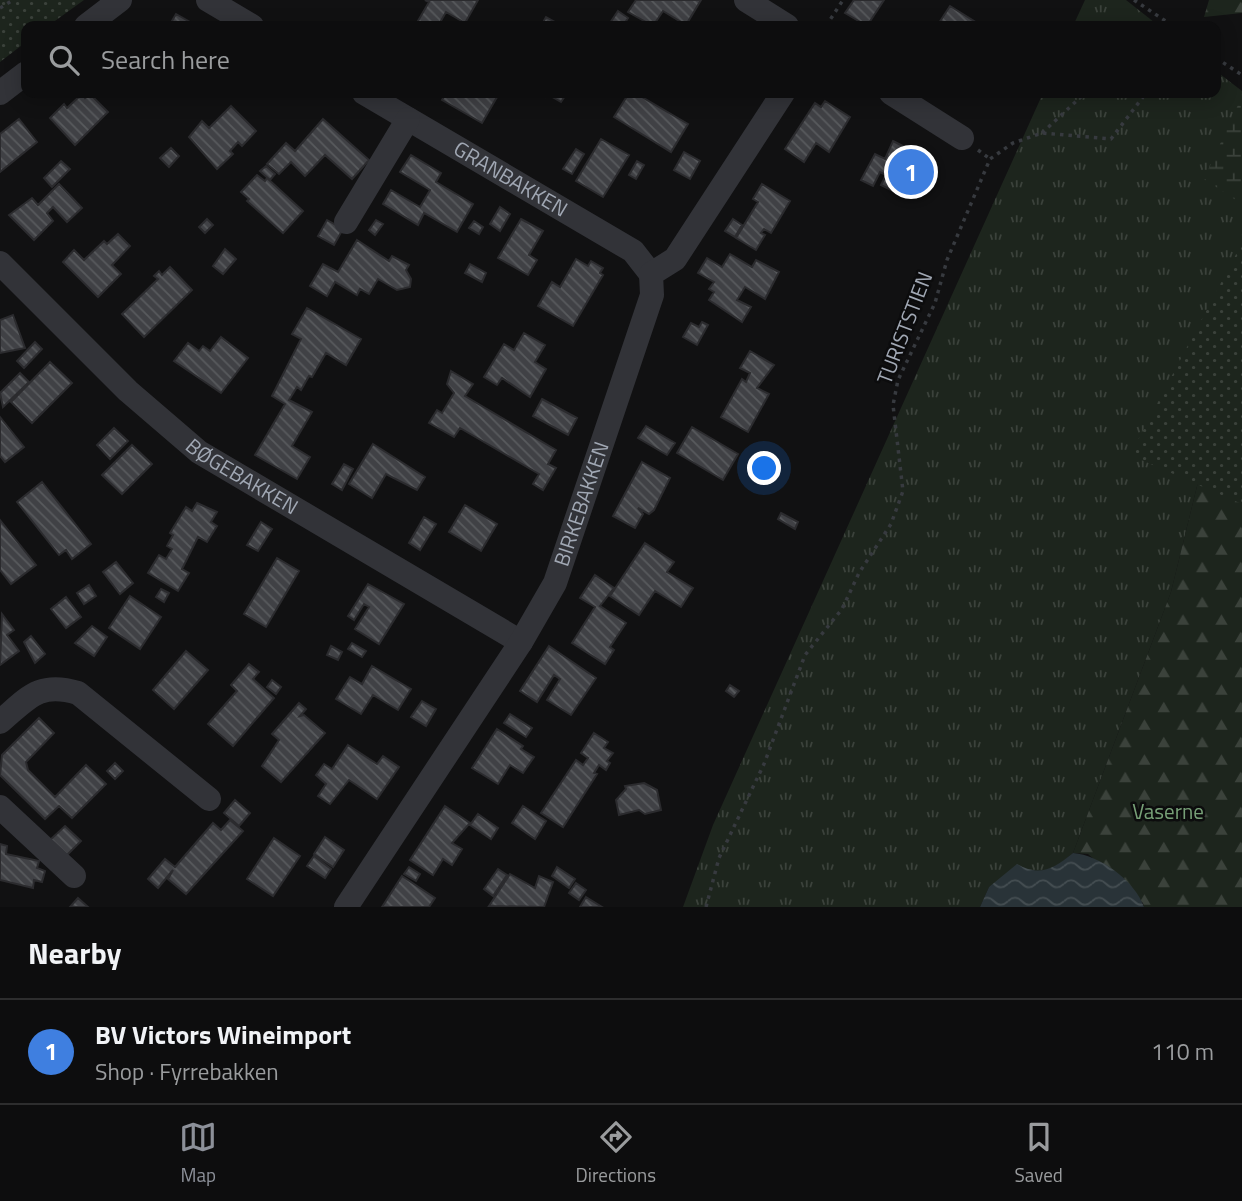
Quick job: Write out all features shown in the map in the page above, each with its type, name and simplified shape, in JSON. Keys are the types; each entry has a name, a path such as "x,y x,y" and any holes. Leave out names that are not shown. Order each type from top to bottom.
{"street":[{"path":"93,21 120,0"},
{"path":"208,0 244,21"},
{"path":"746,0 779,21"},
{"path":"0,93 21,77"},
{"name":"GRANBAKKEN","path":"372,98 633,251 651,274"},
{"path":"651,274 675,259 780,98"},
{"path":"899,98 962,138"},
{"path":"346,222 408,119"},
{"name":"BØGEBAKKEN","path":"0,263 128,391 199,452 521,642"},
{"name":"BIRKEBAKKEN","path":"346,907 521,642 555,583 652,295 651,274"},
{"path":"0,722 34,692 57,687 78,693 209,799"},
{"path":"0,807 75,876"}],"path":[{"path":"0,8 13,0"},
{"path":"830,21 843,0"},
{"path":"1134,0 1166,21"},
{"path":"1221,61 1242,75"},
{"path":"1042,133 1080,98"},
{"name":"TURISTSTIEN","path":"706,907 719,858 764,764 805,655 842,609 859,573 891,524 903,491 893,405 898,380 935,303 947,260 990,159 1013,143 1042,133 1111,139 1142,98"}],"green space":[{"path":"0,0 84,0 55,21 21,21 21,46 0,62"},
{"path":"1085,0 1126,0 1153,21 1075,21"},
{"path":"1209,0 1242,0 1242,13 1204,17"},
{"path":"1221,75 1242,91 1242,303 1171,592 1073,853 1051,871 1030,872 989,887 980,907 683,907 713,825 1041,98 1221,98"},
{"path":"1238,105 1242,106 1242,204 1204,179"},
{"path":"1242,243 1242,504 1130,455"},
{"name":"Vaserne","path":"1242,303 1242,907 1144,907 1143,903 1088,854 1073,853 1171,592"}],"water":[{"path":"1073,853 1094,859 1115,871 1133,888 1144,907 980,907 989,887 1017,864 1033,870 1046,869"}],"building":[{"path":"425,0 478,0 466,21 446,12 441,21 418,21 429,2"},
{"path":"636,0 701,0 688,21 679,21 663,11 656,21 644,21 628,12"},
{"path":"854,0 884,0 870,21 859,21 845,13"},
{"path":"950,6 974,21 940,21"},
{"path":"618,11 628,18 626,21 611,21"},
{"path":"176,14 188,21 172,21"},
{"path":"78,98 94,98 108,112 75,145 50,118 64,104 67,108"},
{"path":"443,98 496,98 482,123 442,100"},
{"path":"626,98 644,98 688,124 671,152 614,117"},
{"path":"825,101 850,117 829,152 816,143 804,162 785,149 815,103 821,107"},
{"path":"231,106 256,131 242,146 238,142 230,151 233,154 217,169 189,137 202,121 209,128"},
{"path":"19,119 37,142 0,172 0,134"},
{"path":"323,119 369,160 352,179 325,155 305,176 291,162 279,174 267,164 286,143 295,151"},
{"path":"601,139 629,155 603,197 576,181"},
{"path":"893,141 928,159 912,189 904,184 899,194 881,185 886,175 880,172 873,186 861,180 875,154 885,159"},
{"path":"171,148 179,156 169,167 160,158"},
{"path":"576,149 584,154 572,174 563,169"},
{"path":"684,152 700,161 690,179 674,170"},
{"path":"411,155 441,173 436,182 473,204 457,232 424,213 418,225 383,204 391,190 420,207 430,190 400,172"},
{"path":"61,161 70,169 52,187 44,178"},
{"path":"637,161 644,165 636,179 629,175"},
{"path":"266,166 275,174 270,180 260,171"},
{"path":"257,175 265,181 267,178 303,211 283,233 247,201 249,199 241,192"},
{"path":"59,184 82,208 67,222 53,207 47,213 53,221 34,240 9,215 32,198 38,205"},
{"path":"762,184 790,201 771,233 764,229 761,233 765,235 756,250 736,238 758,202 753,199"},
{"path":"500,207 510,214 500,231 490,224"},
{"path":"207,219 213,225 205,233 199,227"},
{"path":"521,219 543,231 529,255 537,260 528,275 498,258"},
{"path":"733,219 742,225 735,237 725,231"},
{"path":"327,220 343,229 334,245 318,236"},
{"path":"376,220 383,224 375,235 369,230"},
{"path":"474,221 483,227 479,234 469,228"},
{"path":"118,234 130,246 112,265 121,274 98,297 63,262 74,250 84,260 104,241 107,244"},
{"path":"357,240 389,261 392,256 409,265 406,270 411,279 410,287 397,290 378,279 369,294 360,289 357,295 335,282 327,296 310,286 323,264 338,272"},
{"path":"225,249 236,259 223,274 213,266"},
{"path":"730,254 752,267 756,260 779,272 765,299 745,287 737,300 751,307 742,322 709,300 714,292 709,289 714,282 698,273 707,258 722,267"},
{"path":"576,259 588,266 591,261 603,268 600,273 603,275 573,326 538,306 552,282 560,287"},
{"path":"470,264 486,273 482,282 465,273"},
{"path":"170,267 192,290 144,337 122,314 158,279 154,276 159,271 162,275"},
{"path":"307,308 361,339 346,365 326,353 312,377 309,376 301,390 297,387 289,400 312,412 292,446 310,457 297,479 255,455 285,404 272,396 301,339 292,334"},
{"path":"13,315 25,348 0,353 0,320"},
{"path":"702,322 708,325 697,345 683,337 691,323 699,327"},
{"path":"524,333 545,345 535,362 546,369 530,397 502,378 497,385 484,377 504,344 514,350"},
{"path":"221,337 248,358 221,393 174,361 188,343 199,351 203,346 210,351"},
{"path":"35,342 42,349 24,368 17,361"},
{"path":"750,351 774,365 757,388 769,394 748,432 721,417 742,379 746,382 750,373 740,368"},
{"path":"50,362 72,383 32,423 11,402"},
{"path":"451,371 473,384 465,396 556,450 548,464 556,468 543,490 533,484 539,474 460,428 454,437 429,423 437,410 442,413 454,393 447,384"},
{"path":"20,373 29,382 3,407 0,393"},
{"path":"542,399 577,418 568,435 533,416"},
{"path":"0,417 24,447 5,462 0,456"},
{"path":"646,426 675,443 667,455 638,438"},
{"path":"692,427 738,454 723,480 677,453"},
{"path":"114,428 128,441 110,459 97,445"},
{"path":"373,444 425,477 417,490 386,474 372,498 349,484"},
{"path":"132,445 152,464 122,494 102,475"},
{"path":"642,462 670,478 654,510 649,514 638,508 643,514 635,528 613,516"},
{"path":"344,464 353,469 342,490 332,484"},
{"path":"42,482 91,544 72,559 66,550 59,555 17,502"},
{"path":"197,503 217,512 211,522 217,526 207,542 198,537 182,569 189,573 178,591 148,573 159,555 166,559 172,549 167,546 173,535 170,533 186,507 192,511"},
{"path":"465,505 497,524 481,551 449,532"},
{"path":"781,513 798,522 795,529 778,519"},
{"path":"424,517 436,524 420,550 409,543"},
{"path":"0,520 36,565 11,584 0,570"},
{"path":"261,522 272,529 258,551 247,545"},
{"path":"645,543 674,562 667,572 693,588 681,607 655,591 639,615 610,596"},
{"path":"277,558 299,571 266,627 244,614"},
{"path":"116,562 133,583 120,594 103,572"},
{"path":"595,575 614,588 600,606 626,623 610,647 614,650 605,664 572,643 595,607 580,598"},
{"path":"368,584 404,604 379,644 355,629 369,607 364,604 354,620 348,616"},
{"path":"89,585 96,596 84,604 77,593"},
{"path":"161,589 169,593 164,602 156,597"},
{"path":"130,596 161,617 140,649 109,628"},
{"path":"66,597 81,617 66,628 51,609"},
{"path":"2,614 14,630 7,635 19,651 0,665"},
{"path":"92,626 107,637 94,656 75,643"},
{"path":"31,636 45,654 35,663 24,642"},
{"path":"352,643 366,651 362,657 348,649"},
{"path":"331,646 342,652 338,660 327,655"},
{"path":"549,646 596,678 571,715 547,700 560,679 554,675 537,702 520,691"},
{"path":"186,651 208,670 174,709 153,690"},
{"path":"249,664 259,672 253,679 274,698 233,746 208,724 237,691 231,685"},
{"path":"372,666 411,689 398,710 373,695 361,714 336,699 350,677 362,684"},
{"path":"272,680 281,687 276,694 267,687"},
{"path":"730,685 739,691 734,697 726,691"},
{"path":"422,701 436,709 426,726 411,717"},
{"path":"299,703 306,709 300,716 304,715 325,733 281,782 262,766 279,740 272,734"},
{"path":"510,714 532,728 526,737 504,723"},
{"path":"39,718 54,733 26,762 28,770 55,797 86,765 106,784 72,818 59,806 45,819 0,775 2,755"},
{"path":"497,729 523,746 521,749 534,757 523,773 510,765 498,784 472,768"},
{"path":"594,733 608,742 604,748 613,753 607,761 610,763 606,770 599,765 594,773 597,774 563,827 541,813 576,760 583,765 588,758 581,753"},
{"path":"348,745 377,764 383,756 399,767 377,799 349,780 330,804 318,796 326,784 316,775 324,764 332,769"},
{"path":"115,763 123,771 115,779 107,771"},
{"path":"644,783 657,790 661,810 645,814 639,810 619,815 616,800 626,789 625,786"},
{"path":"235,800 250,813 239,826 224,813"},
{"path":"445,806 470,823 452,843 462,849 452,865 443,859 433,875 410,860"},
{"path":"523,806 546,821 535,839 512,823"},
{"path":"478,814 498,828 491,839 470,825"},
{"path":"230,820 243,831 186,894 168,879 173,870 158,888 148,879 165,859 175,867 213,823 221,830"},
{"path":"65,826 81,841 66,856 50,840"},
{"path":"325,837 344,850 333,867 314,854"},
{"path":"274,838 300,856 273,896 247,879"},
{"path":"0,844 7,846 6,854 39,861 37,868 45,871 42,882 34,880 33,888 0,880"},
{"path":"314,856 331,869 325,878 307,866"},
{"path":"409,867 420,874 416,881 404,874"},
{"path":"557,867 575,879 569,888 552,876"},
{"path":"498,869 507,875 493,896 484,889"},
{"path":"510,874 535,888 539,876 553,882 544,907 489,906"},
{"path":"402,876 435,898 429,907 382,907"},
{"path":"576,883 586,890 579,900 569,893"},
{"path":"586,897 602,907 580,907"},
{"path":"78,898 88,907 70,907"}],"place":[{"name":"BV Victors Wineimport","path":"911,172"}]}
